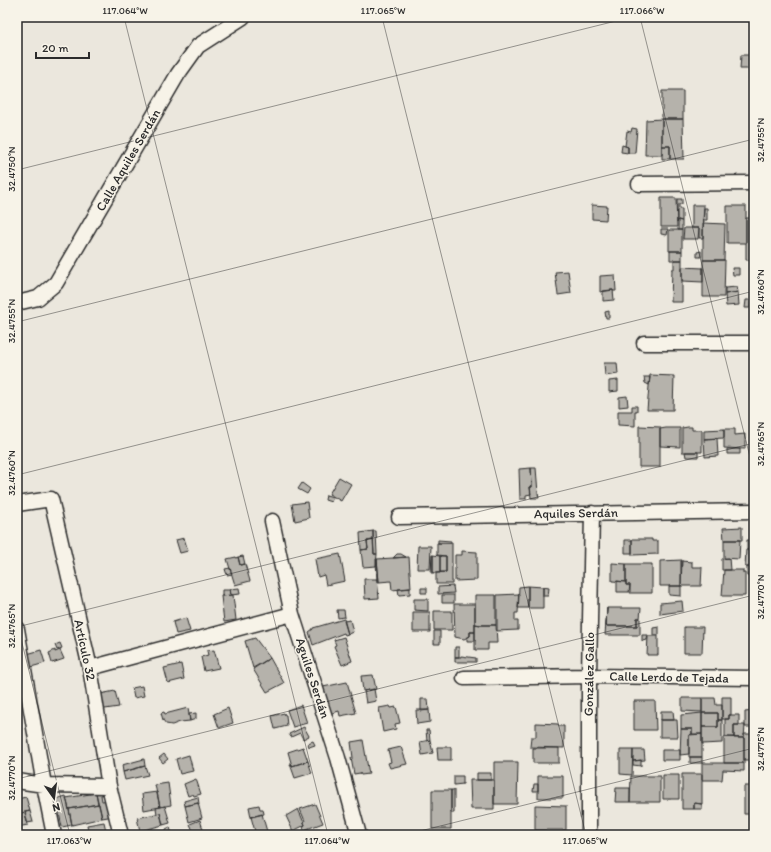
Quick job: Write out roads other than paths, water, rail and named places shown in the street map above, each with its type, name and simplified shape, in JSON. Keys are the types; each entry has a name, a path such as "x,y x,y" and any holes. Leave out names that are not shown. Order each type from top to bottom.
{"street":[{"name":"Calle Aquiles Serdán","path":"17,303 38,298 56,282 182,69 198,46 243,17"},
{"path":"639,184 754,183"},
{"path":"644,343 754,343"},
{"name":"Artículo 32","path":"17,504 51,499 90,668 109,786 121,835"},
{"name":"Aquiles Serdán","path":"399,517 754,511"},
{"name":"González Gallo","path":"589,835 589,676 592,513"},
{"name":"Aguiles Serdán","path":"272,520 292,614 338,758 358,835"},
{"path":"90,668 292,614"},
{"path":"17,629 54,835"},
{"name":"Calle Lerdo de Tejada","path":"464,678 589,676 754,678"},
{"path":"17,780 44,785 109,786"}]}
